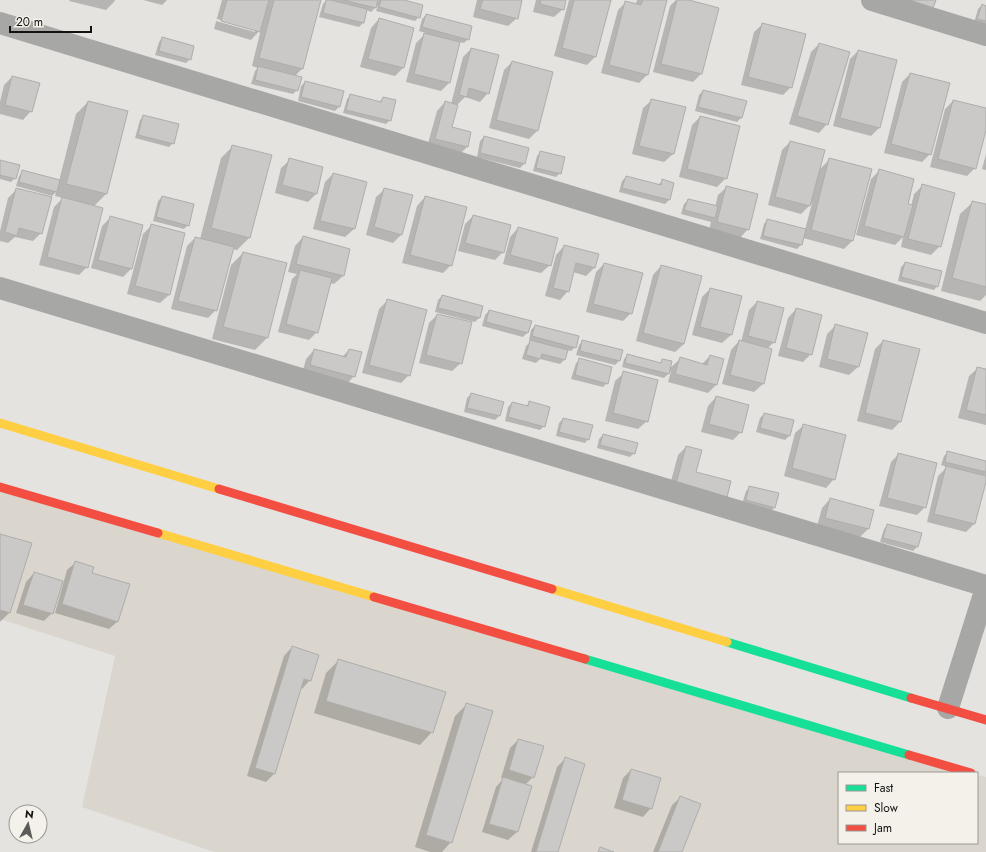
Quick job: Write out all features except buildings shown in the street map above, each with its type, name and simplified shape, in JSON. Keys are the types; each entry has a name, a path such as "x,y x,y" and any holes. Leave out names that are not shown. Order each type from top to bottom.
{"street":[{"path":"872,0 986,35"},
{"path":"0,23 986,323"},
{"path":"0,288 986,587 948,708"},
{"path":"0,423 986,720"},
{"path":"0,487 968,772"}],"shaded area":[{"path":"0,487 968,772 838,772 838,844 978,844 978,775 986,777 986,852 214,852 82,807 115,656 0,619"}],"traffic: fast":[{"path":"727,642 911,698"},
{"path":"585,659 909,755"}],"traffic: slow":[{"path":"0,423 219,489"},
{"path":"158,533 374,597"},
{"path":"552,589 727,642"}],"traffic: jam":[{"path":"0,487 158,533"},
{"path":"219,489 552,589"},
{"path":"374,597 585,659"},
{"path":"911,698 986,720"},
{"path":"909,755 968,772"}]}
